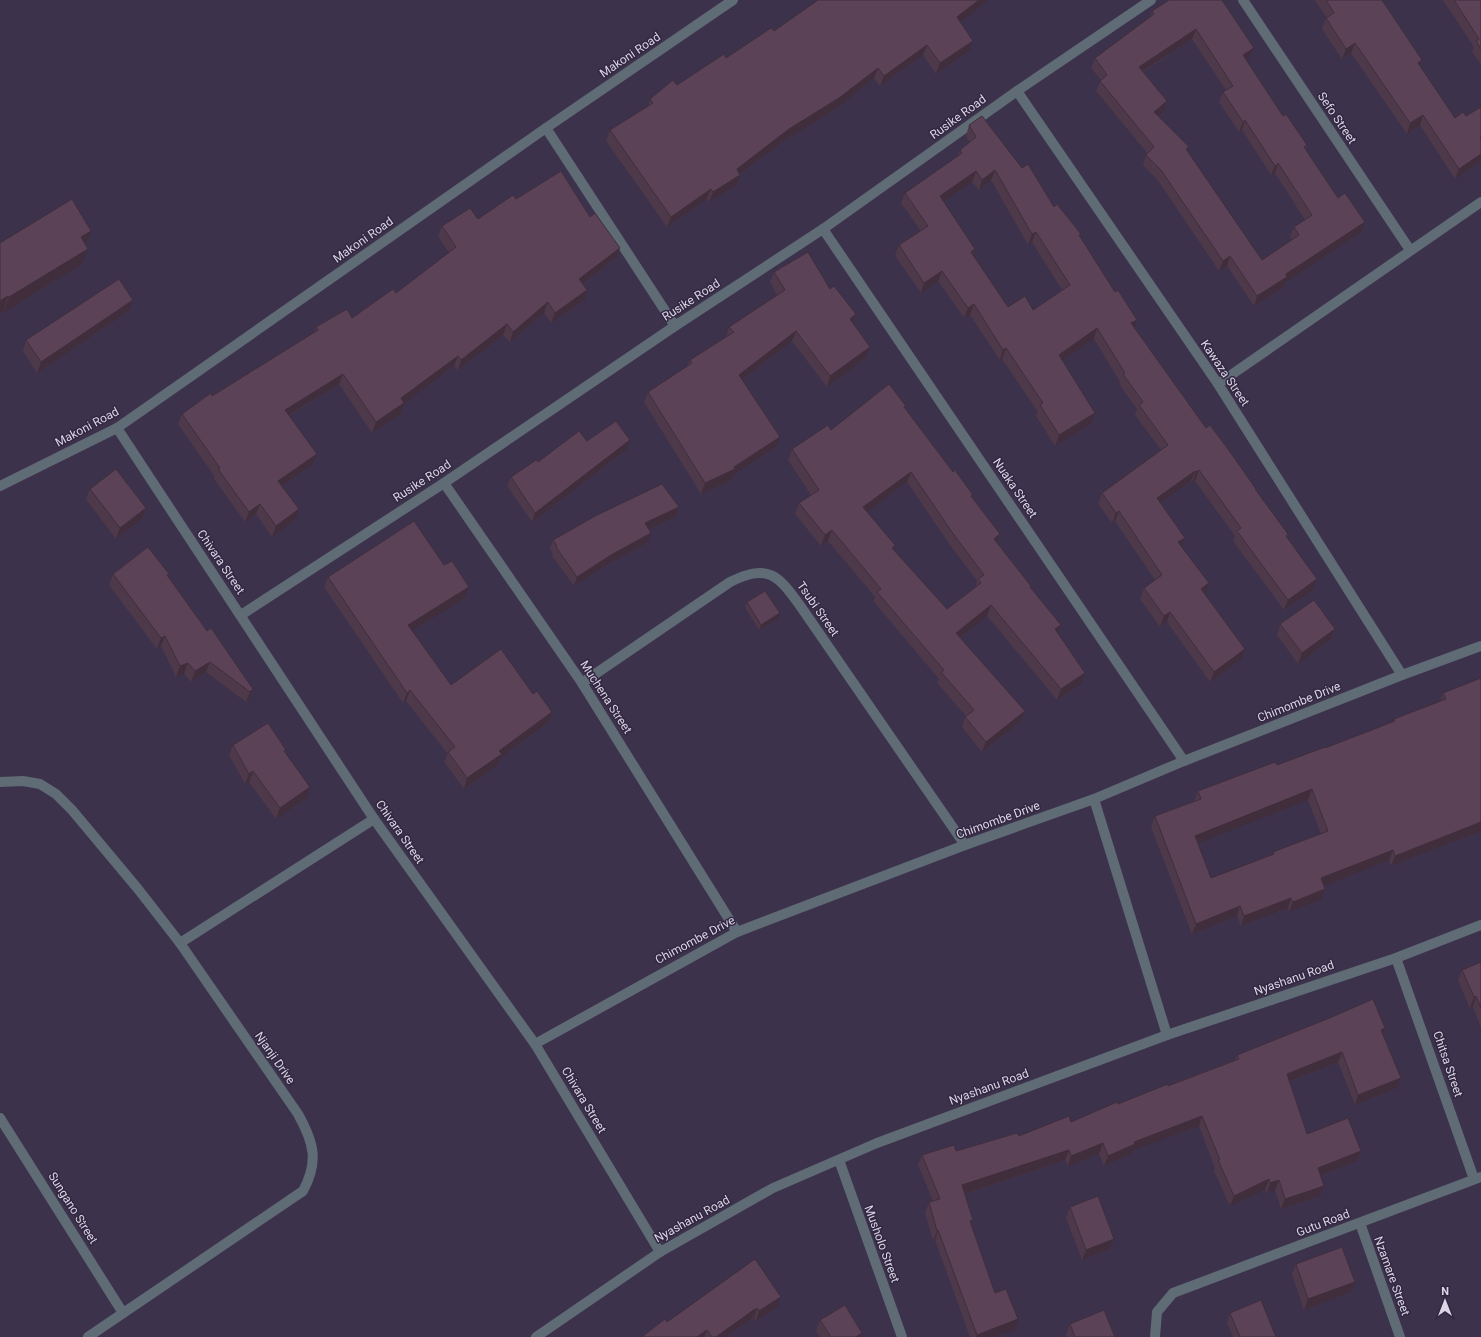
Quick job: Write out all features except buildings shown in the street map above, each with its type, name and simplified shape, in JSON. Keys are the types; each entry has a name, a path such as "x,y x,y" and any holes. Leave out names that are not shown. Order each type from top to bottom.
{"street":[{"name":"Makoni Road","path":"0,486 117,428 546,128 733,0"},
{"name":"Rusike Road","path":"241,616 444,483 675,326 823,229 1017,91 1151,0"},
{"name":"Sefo Street","path":"1243,0 1410,250"},
{"name":"Kawaza Street","path":"1017,91 1218,384 1402,675"},
{"path":"546,128 675,326"},
{"path":"1218,384 1481,202"},
{"name":"Nuaka Street","path":"823,229 1184,761"},
{"name":"Chivara Street","path":"117,428 374,818 535,1044 660,1252"},
{"name":"Muchena Street","path":"444,483 582,683 737,932"},
{"name":"Tsubi Street","path":"582,683 730,582 745,575 760,573 773,576 784,584 801,607 965,845"},
{"name":"Chimombe Drive","path":"535,1044 737,932 965,845 1094,798 1402,675 1481,646"},
{"name":"Njanji Drive","path":"0,782 23,781 40,784 56,794 72,810 138,889 180,943 298,1114 312,1142 313,1158 310,1178 303,1191 88,1337"},
{"path":"1094,798 1167,1035"},
{"path":"180,943 374,818"},
{"name":"Nyashanu Road","path":"536,1337 660,1252 773,1188 877,1143 1167,1035 1396,958 1481,925"},
{"name":"Chitsa Street","path":"1396,958 1478,1178"},
{"name":"Sungano Street","path":"0,1118 123,1313"},
{"name":"Musholo Street","path":"839,1160 902,1337"},
{"name":"Gutu Road","path":"1156,1337 1157,1312 1174,1293 1478,1178"},
{"name":"Nzamare Street","path":"1360,1223 1400,1337"}]}
